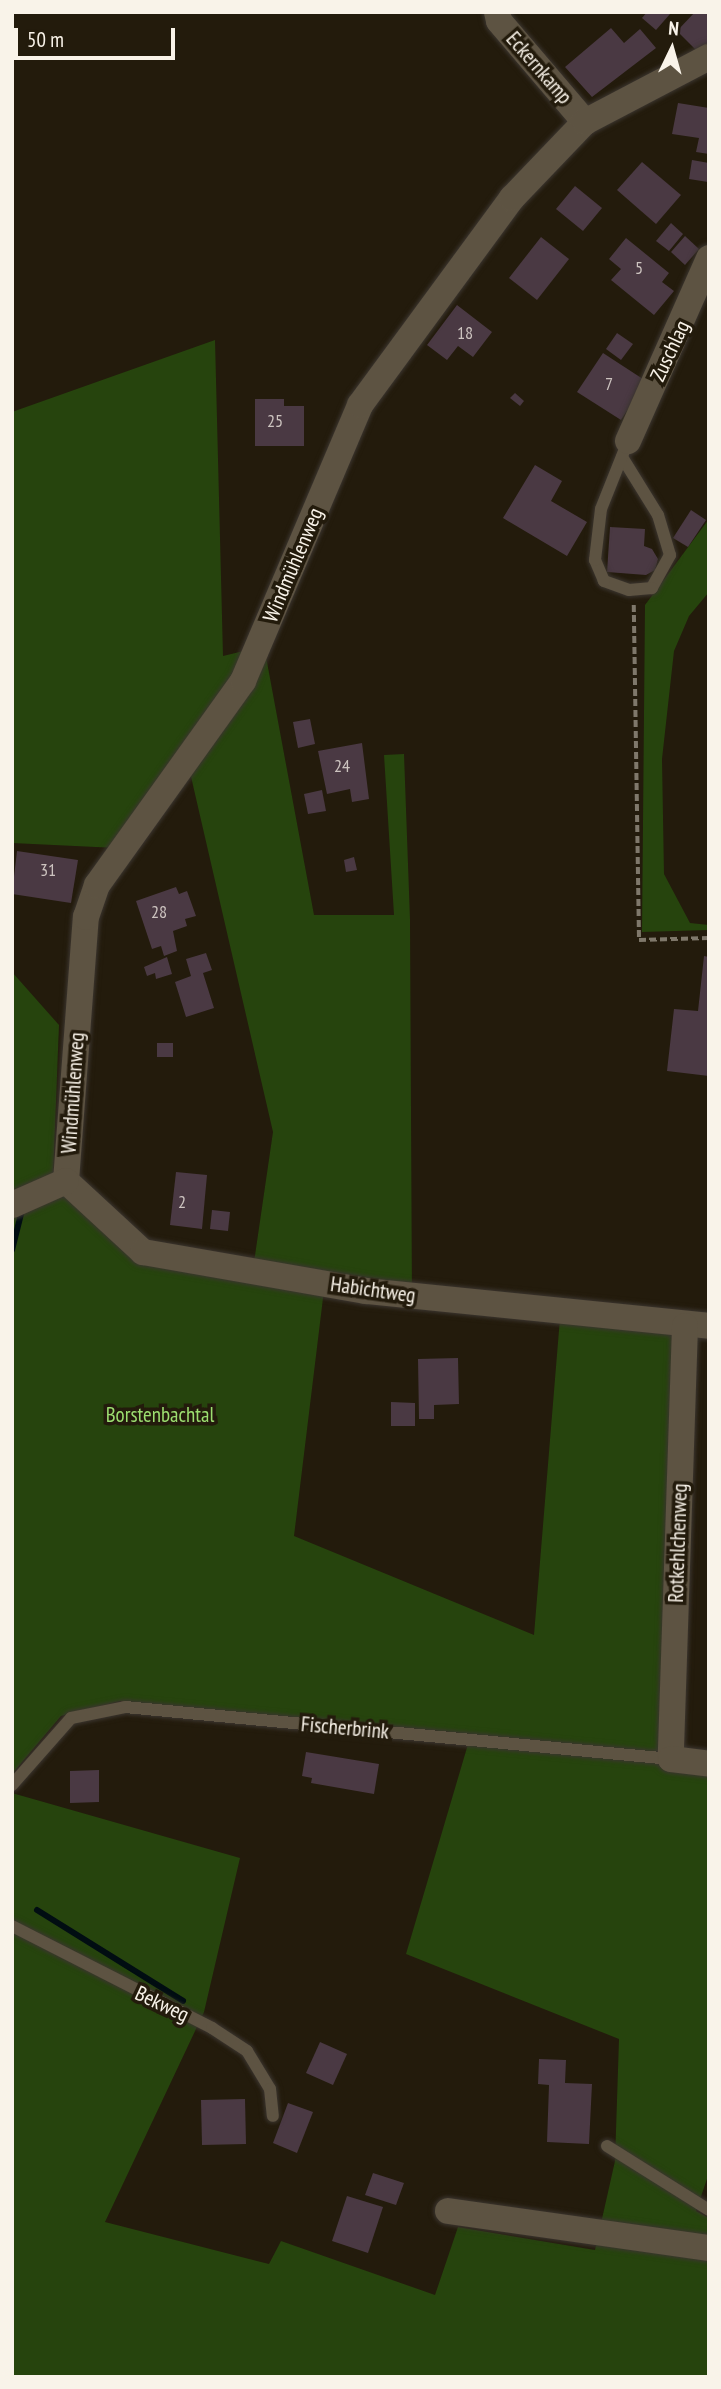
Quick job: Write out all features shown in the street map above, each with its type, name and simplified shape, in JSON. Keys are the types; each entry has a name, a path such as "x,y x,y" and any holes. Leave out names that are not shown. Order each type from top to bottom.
{"street":[{"name":"Eckernkamp","path":"497,12 499,21 585,122"},
{"name":"Windmühlenweg","path":"66,1181 86,917 97,885 243,681 359,405 512,198 585,122 709,57"},
{"name":"Zuschlag","path":"625,449 709,258"},
{"path":"12,1205 66,1181"},
{"name":"Habichtweg","path":"66,1181 143,1252 366,1290 697,1326"},
{"name":"Rotkehlchenweg","path":"671,1759 697,1326"},
{"name":"Fischerbrink","path":"671,1759 709,1764"},
{"path":"448,2211 709,2248"}],"lane":[{"path":"625,449 659,515 670,555 652,588 629,590 604,580 595,560 601,509 625,449"},
{"name":"Fischerbrink","path":"12,1785 71,1718 125,1707 671,1759"},
{"name":"Bekweg","path":"12,1926 212,2028 247,2051 270,2089 273,2116"},
{"path":"607,2146 709,2210"}],"path":[{"path":"629,590 637,614 639,940 709,938"}],"green space":[{"name":"Borstenbachtal","path":"215,340 223,656 264,646 314,915 394,915 384,755 404,754 410,919 412,1301 324,1290 294,1536 534,1635 560,1318 674,1331 664,1760 709,1768 709,2173 696,2211 709,2218 709,2377 12,2377 12,1793 240,1858 204,2012 105,2222 269,2264 281,2241 435,2295 458,2227 595,2250 615,2161 619,2039 406,1954 471,1734 120,1701 61,1716 12,1774 12,972 59,1025 53,1178 137,1261 252,1276 273,1132 186,755 117,848 12,843 12,412"},
{"path":"709,519 709,592 689,616 674,651 662,759 664,874 690,923 709,925 709,930 642,932 645,605"}],"building":[{"path":"647,12 670,14 656,30 642,18"},
{"path":"695,12 709,12 709,49 702,56 677,31"},
{"path":"611,28 624,43 640,29 656,48 592,97 565,67"},
{"path":"678,103 709,108 709,154 696,152 699,138 672,134"},
{"path":"692,160 709,163 708,182 689,179"},
{"path":"642,162 681,195 656,224 617,190"},
{"path":"575,186 602,208 583,231 556,209"},
{"path":"671,223 683,234 669,251 656,241"},
{"path":"685,236 699,249 685,265 671,252"},
{"path":"541,237 569,259 537,300 509,278"},
{"path":"626,238 669,273 662,282 674,291 654,315 611,280 621,269 609,259"},
{"path":"457,305 492,332 473,357 458,346 447,360 427,345"},
{"path":"617,333 633,344 621,360 606,349"},
{"path":"603,353 646,381 621,420 577,392"},
{"path":"515,393 524,401 520,406 510,398"},
{"path":"255,399 284,399 284,406 304,406 304,446 255,446"},
{"path":"535,465 562,481 551,501 587,522 567,556 503,518"},
{"path":"691,510 706,520 688,547 673,538"},
{"path":"610,527 645,529 644,546 652,549 658,559 655,570 646,575 607,572"},
{"path":"310,719 315,744 298,748 293,722"},
{"path":"362,743 369,799 352,802 350,789 327,794 318,751"},
{"path":"322,790 326,811 308,814 304,794"},
{"path":"17,851 78,860 71,903 12,894"},
{"path":"354,857 357,870 346,872 344,860"},
{"path":"176,887 179,894 187,891 196,916 185,919 187,926 173,931 177,951 164,956 161,946 152,949 136,901"},
{"path":"206,953 212,970 203,973 214,1008 186,1017 175,982 191,976 186,959"},
{"path":"704,956 709,957 709,1076 667,1071 674,1009 698,1011"},
{"path":"167,957 172,974 156,979 155,973 147,976 144,967"},
{"path":"157,1043 173,1043 173,1057 157,1057"},
{"path":"176,1172 207,1175 202,1229 170,1225"},
{"path":"212,1210 230,1212 228,1231 210,1229"},
{"path":"458,1358 459,1404 434,1405 434,1419 419,1419 418,1359"},
{"path":"391,1402 415,1403 415,1426 391,1426"},
{"path":"306,1752 379,1764 374,1794 311,1783 312,1778 302,1776"},
{"path":"99,1770 99,1802 70,1803 70,1771"},
{"path":"320,2042 347,2054 333,2085 306,2073"},
{"path":"539,2059 566,2060 565,2083 592,2084 589,2144 547,2142 549,2085 538,2084"},
{"path":"245,2099 246,2144 202,2145 201,2100"},
{"path":"288,2103 313,2112 297,2153 273,2143"},
{"path":"373,2173 404,2183 396,2205 365,2195"},
{"path":"347,2196 383,2207 368,2253 332,2241"}],"waterway":[{"path":"12,1250 22,1210"},
{"path":"37,1910 183,2001"}]}
